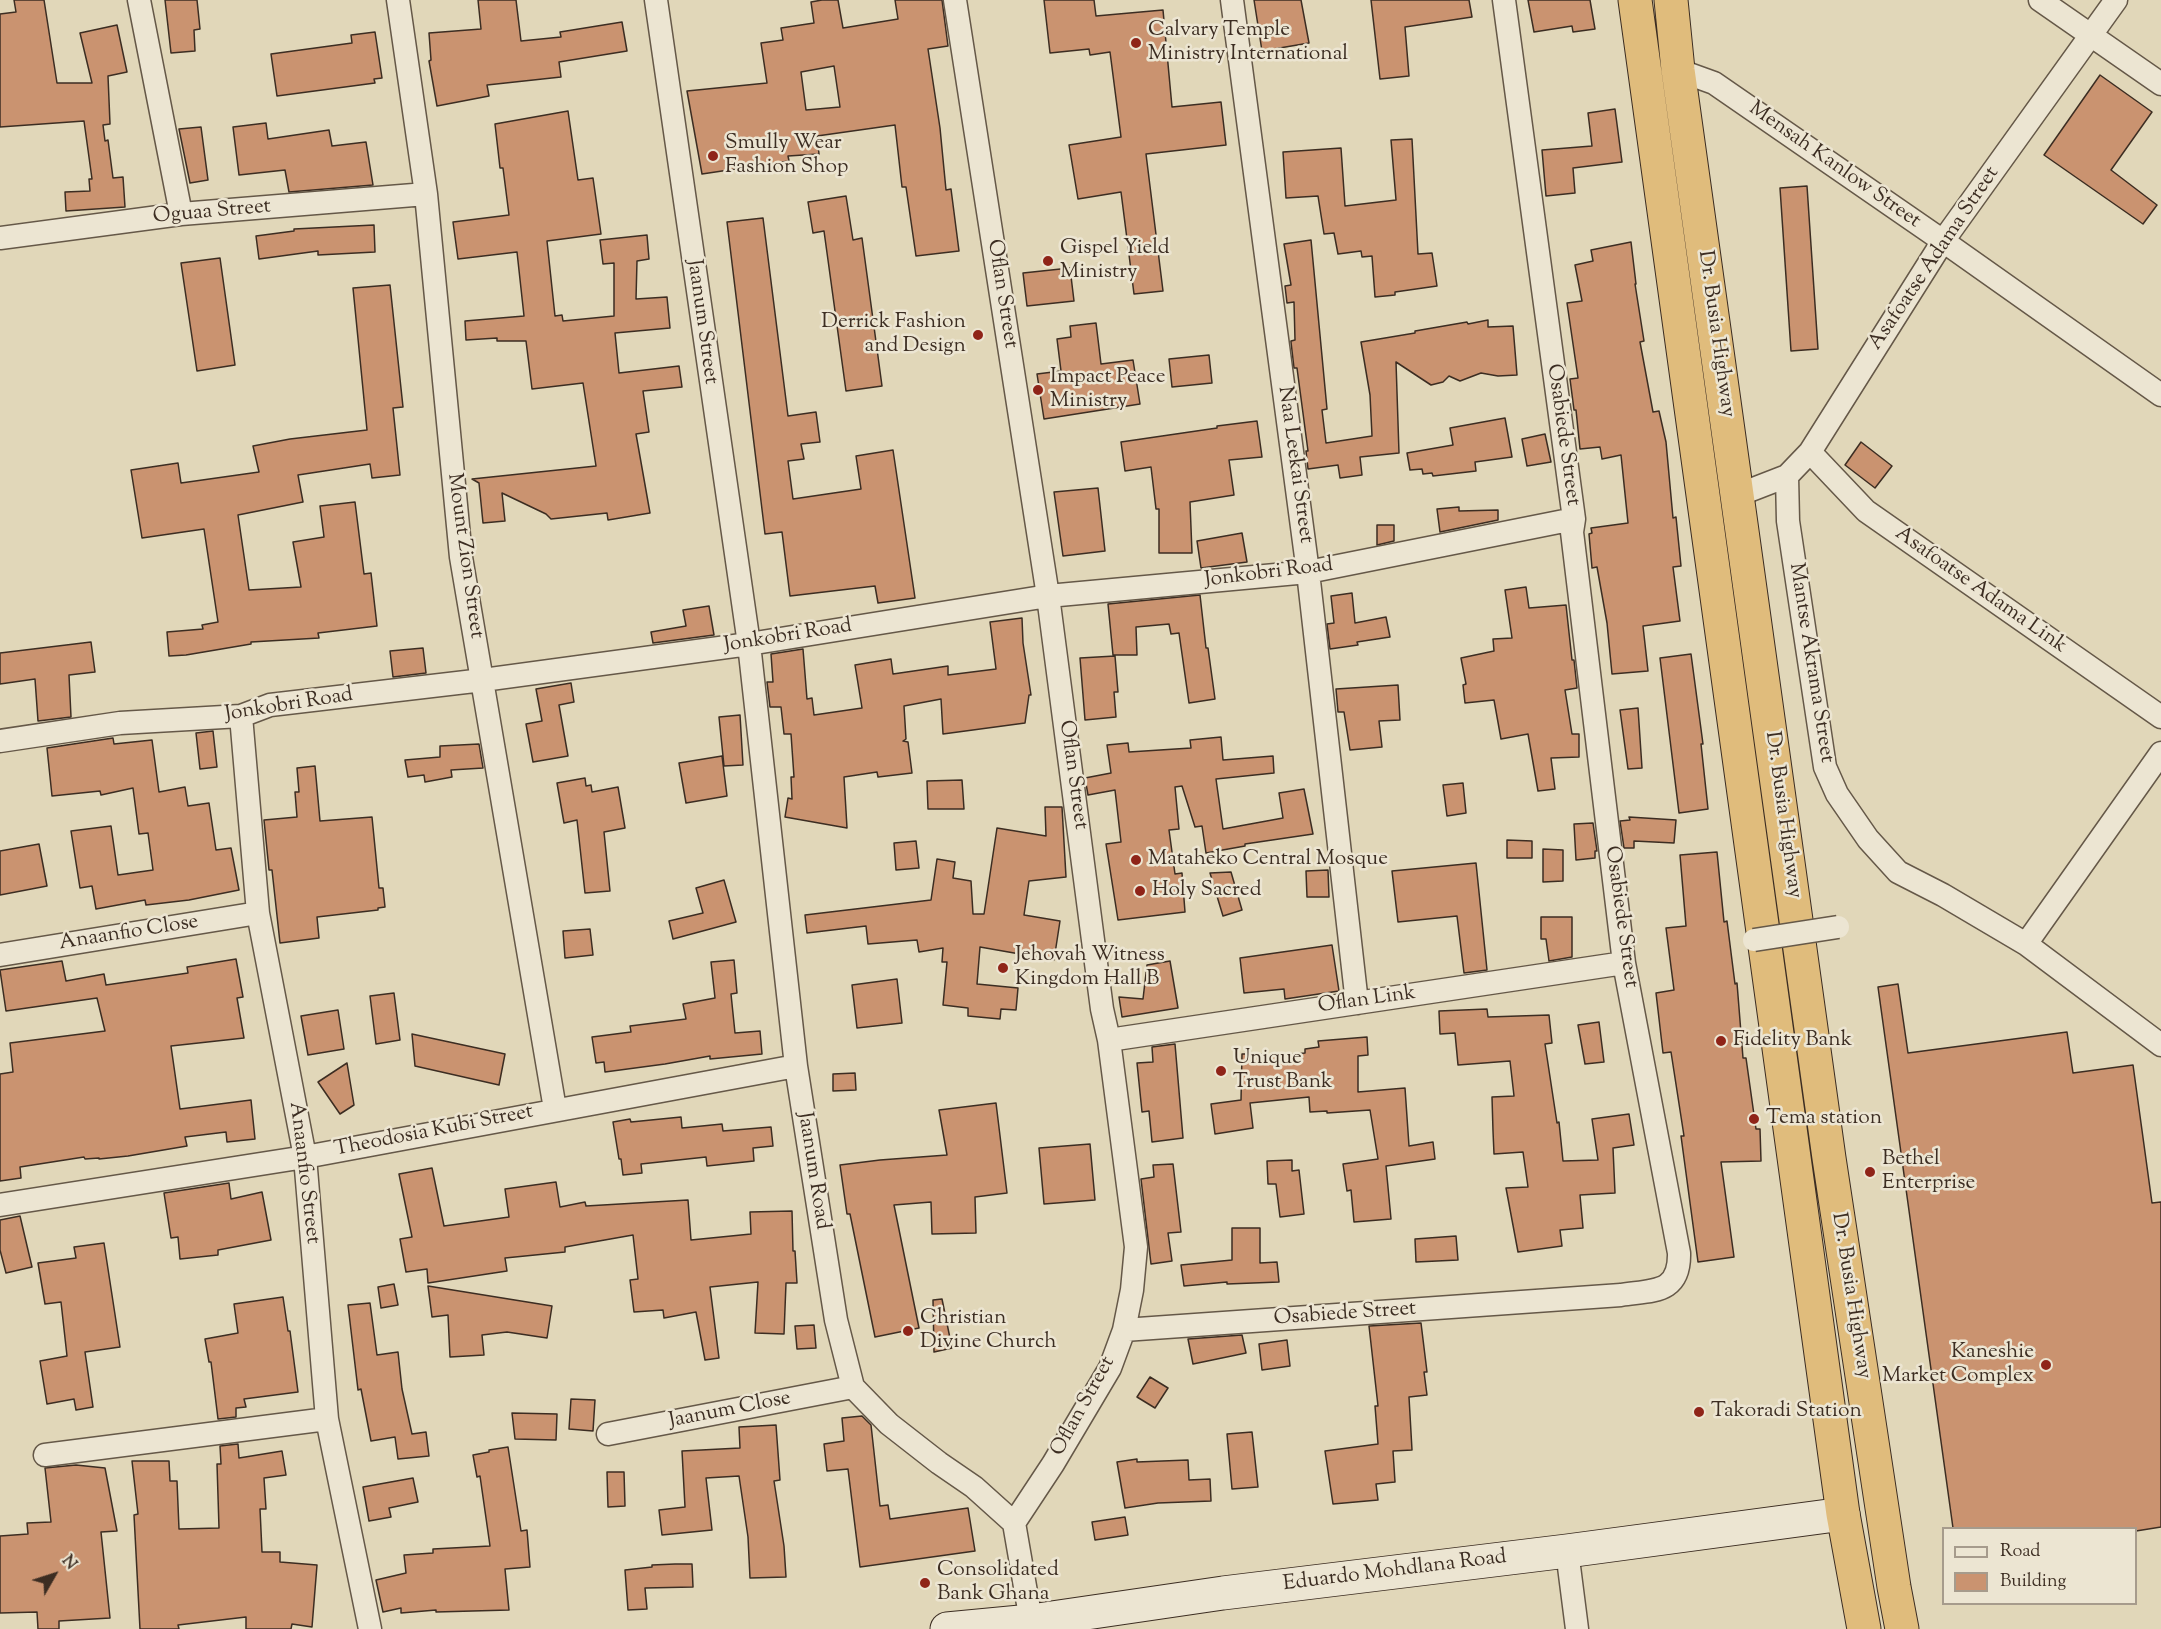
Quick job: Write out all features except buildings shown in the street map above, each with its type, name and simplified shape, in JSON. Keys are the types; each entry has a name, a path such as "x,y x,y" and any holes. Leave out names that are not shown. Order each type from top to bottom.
{"highway":[{"name":"Dr. Busia Highway","path":"1635,0 1842,1514 1864,1629"},
{"name":"Dr. Busia Highway","path":"1671,0 1678,70 1831,1170 1902,1629"}],"main road":[{"name":"Eduardo Mohdlana Road","path":"947,1629 1031,1621 1223,1593 1567,1551 1842,1514"}],"street":[{"path":"139,0 181,214"},
{"name":"Mount Zion Street","path":"398,0 426,194 461,557 555,1109"},
{"name":"Jaanum Street","path":"656,0 749,644"},
{"name":"Oflan Street","path":"955,0 1048,596 1136,1247 1132,1290 1124,1330 1110,1368 1053,1464 1014,1522"},
{"name":"Naa Leekai Street","path":"1232,0 1308,572 1357,1003"},
{"name":"Osabiede Street","path":"1124,1330 1622,1295 1660,1289 1669,1285 1678,1271 1678,1253 1624,963 1572,532 1574,519 1504,0"},
{"path":"2040,0 2161,84"},
{"name":"Asafoatse Adama Street","path":"1738,495 1787,476 1810,452 1943,241 2116,0"},
{"name":"Mensah Kanlow Street","path":"1678,70 1714,83 2161,395"},
{"name":"Oguaa Street","path":"0,238 181,214 426,194"},
{"name":"Asafoatse Adama Link","path":"1810,452 1866,511 2161,717"},
{"name":"Mantse Akrama Street","path":"1787,476 1788,521 1825,767 1837,794 1868,839 1898,872 1943,895 2026,944 2161,1045"},
{"name":"Jonkobri Road","path":"0,741 120,723 241,716 270,705 483,680 749,644 1048,596 1308,572 1574,519"},
{"name":"Jaanum Road","path":"749,644 796,1066 836,1320 853,1387 889,1424 974,1487 1014,1522"},
{"name":"Anaanfio Street","path":"241,716 258,913 305,1157 327,1419 370,1629"},
{"path":"2026,944 2161,753"},
{"name":"Anaanfio Close","path":"0,955 258,913"},
{"path":"1754,940 1838,927"},
{"name":"Oflan Link","path":"1109,1040 1624,963"},
{"name":"Theodosia Kubi Street","path":"0,1205 305,1157 796,1066"},
{"name":"Jaanum Close","path":"608,1434 853,1387"},
{"path":"45,1455 327,1419"},
{"path":"1014,1522 1031,1621"},
{"path":"1567,1551 1577,1629"}],"place":[{"name":"Calvary Temple Ministry International","path":"1136,43"},
{"name":"Smully Wear Fashion Shop","path":"713,156"},
{"name":"Gispel Yield Ministry","path":"1048,261"},
{"name":"Derrick Fashion and Design","path":"978,335"},
{"name":"Impact Peace Ministry","path":"1038,390"},
{"name":"Mataheko Central Mosque","path":"1136,860"},
{"name":"Holy Sacred","path":"1140,891"},
{"name":"Jehovah Witness Kingdom Hall B","path":"1003,968"},
{"name":"Fidelity Bank","path":"1721,1041"},
{"name":"Unique Trust Bank","path":"1221,1071"},
{"name":"Tema station","path":"1754,1119"},
{"name":"Bethel Enterprise","path":"1870,1172"},
{"name":"Christian Divine Church","path":"908,1331"},
{"name":"Kaneshie Market Complex","path":"2046,1365"},
{"name":"Takoradi Station","path":"1699,1412"},
{"name":"Consolidated Bank Ghana","path":"925,1583"}]}
